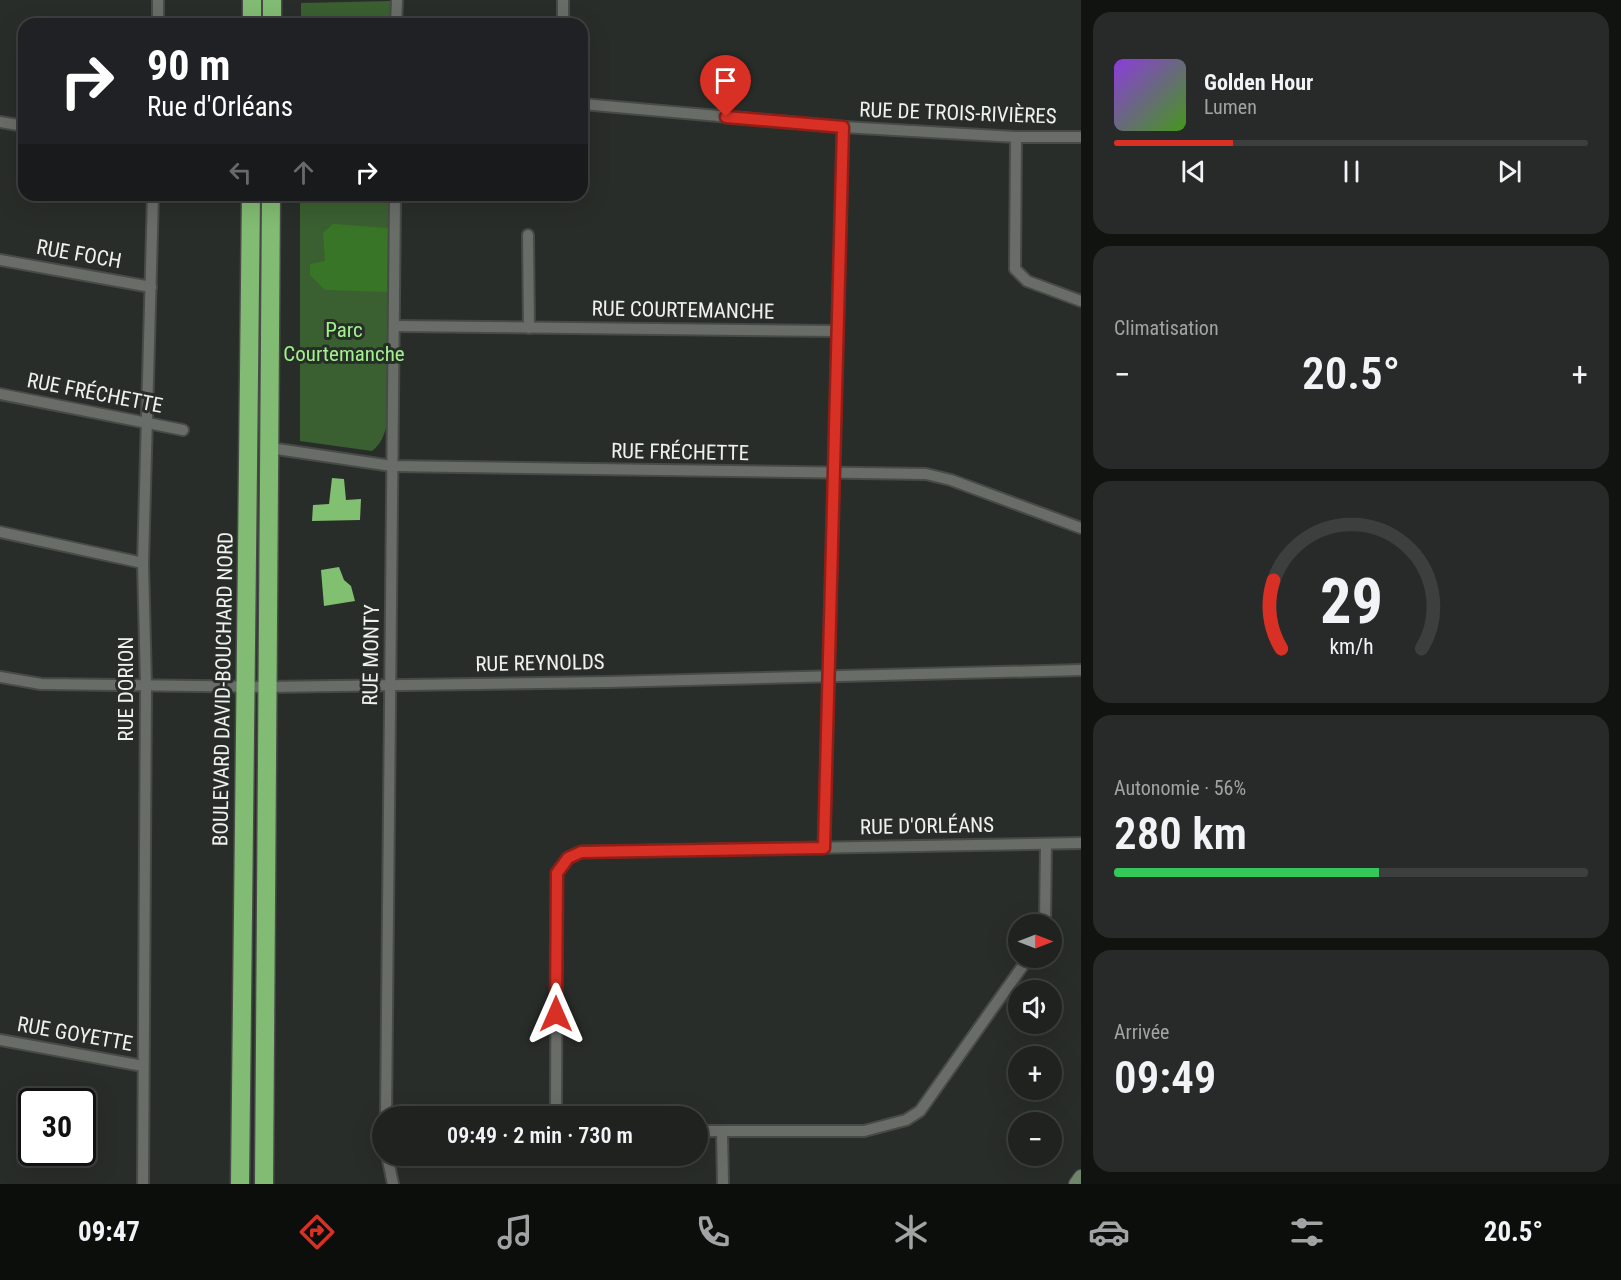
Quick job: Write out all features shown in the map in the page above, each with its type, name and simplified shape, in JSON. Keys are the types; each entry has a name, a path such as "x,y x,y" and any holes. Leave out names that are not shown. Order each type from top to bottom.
{"highway":[{"path":"252,0 252,18"},
{"path":"272,0 272,18"},
{"name":"BOULEVARD DAVID-BOUCHARD NORD","path":"240,1184 251,201"},
{"name":"BOULEVARD DAVID-BOUCHARD NORD","path":"264,1184 271,201"}],"street":[{"path":"158,0 158,18"},
{"path":"396,18 397,0"},
{"path":"563,0 563,18"},
{"name":"RUE DE TROIS-RIVIÈRES","path":"588,105 843,127 1016,137 1081,137"},
{"path":"0,122 18,125"},
{"path":"824,848 843,127"},
{"path":"1016,137 1015,270 1027,281 1081,301"},
{"name":"RUE DORION","path":"144,1184 146,685 144,563 153,201"},
{"name":"RUE MONTY","path":"386,1106 395,201"},
{"path":"528,235 529,328"},
{"name":"RUE FOCH","path":"0,260 151,287"},
{"name":"RUE COURTEMANCHE","path":"393,326 837,331"},
{"name":"RUE FRÉCHETTE","path":"0,394 183,430"},
{"name":"RUE FRÉCHETTE","path":"270,448 392,466 926,474 951,480 1081,528"},
{"path":"0,532 144,563"},
{"name":"RUE REYNOLDS","path":"0,677 41,684 267,687 1081,670"},
{"path":"1045,914 1046,843"},
{"name":"RUE D'ORLÉANS","path":"556,1106 557,873 568,858 581,852 1081,843"},
{"path":"708,1131 864,1131 906,1120 920,1111 1021,968"},
{"name":"RUE GOYETTE","path":"0,1040 144,1066"},
{"path":"722,1132 723,1184"},
{"path":"389,1166 393,1184"},
{"path":"1076,1184 1081,1177"}],"green space":[{"path":"390,1 390,18 301,18 301,3"},
{"name":"Parc Courtemanche","path":"300,201 388,201 389,418 385,432 372,451 300,441"},
{"path":"333,224 388,228 388,292 325,290 310,275 310,264 325,261 323,233"}],"building":[{"path":"332,478 344,479 346,500 361,499 360,520 312,521 313,505 329,504"},
{"path":"339,567 344,580 351,586 355,601 324,606 321,570"}],"route":[{"path":"556,1014 557,873 568,858 581,852 824,848 843,127 726,117"}]}
